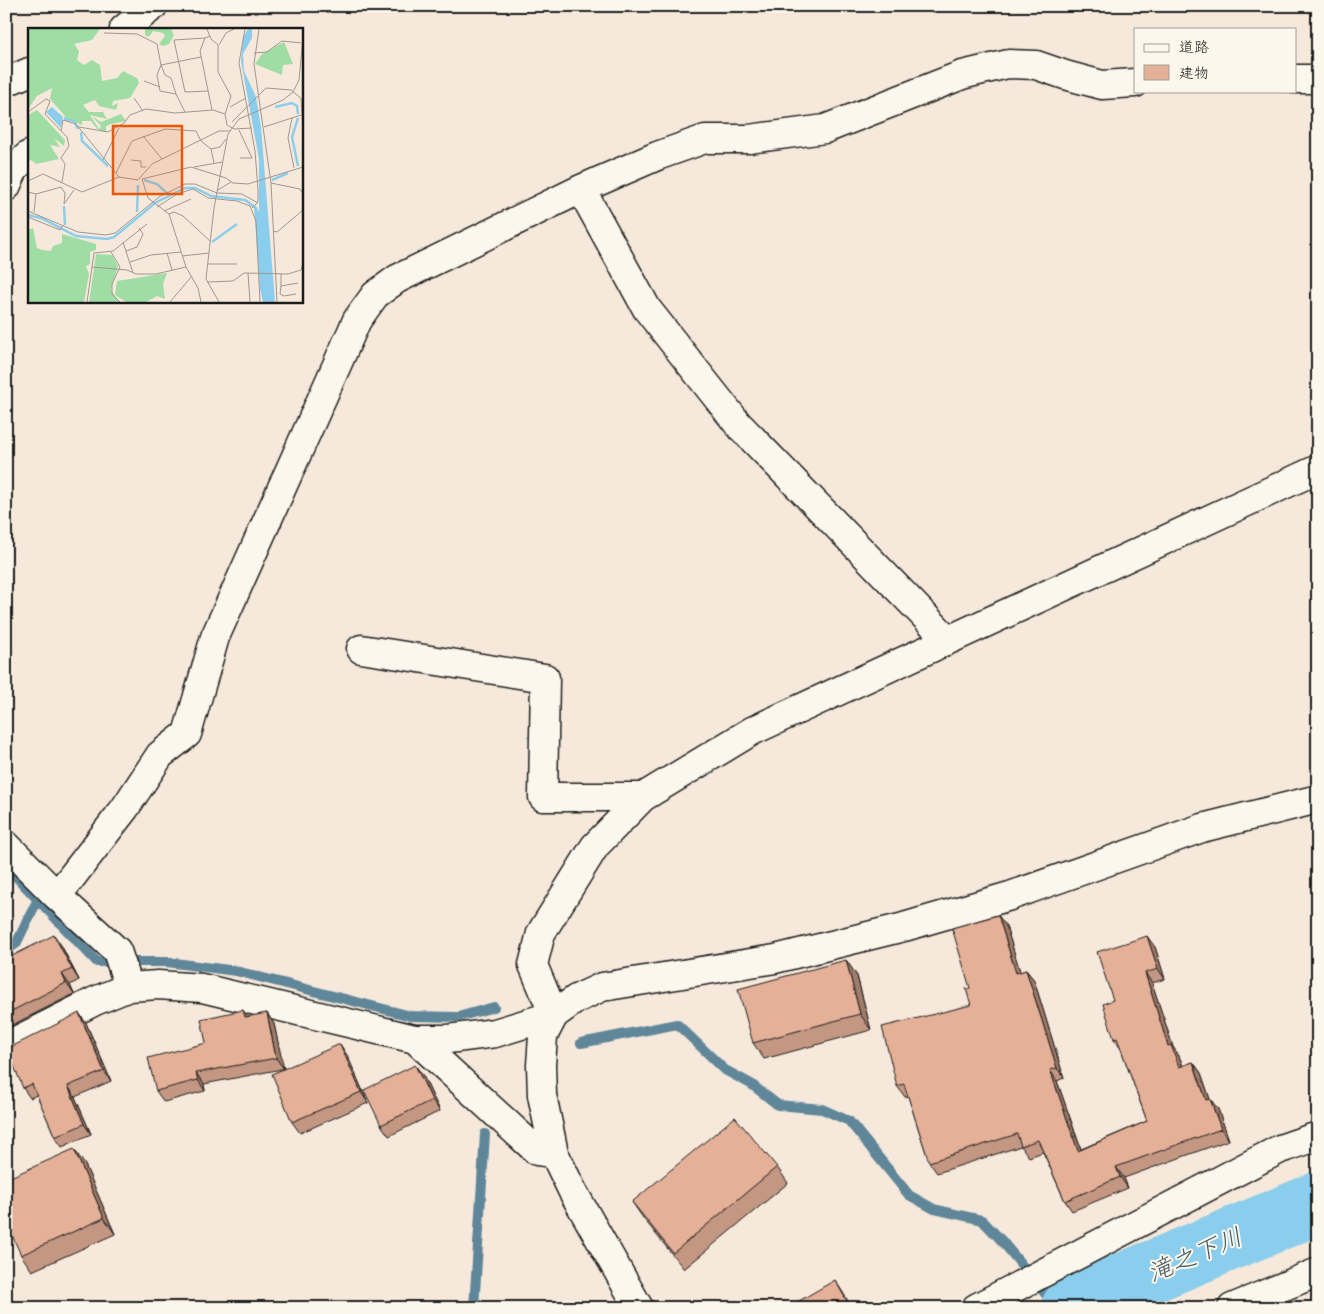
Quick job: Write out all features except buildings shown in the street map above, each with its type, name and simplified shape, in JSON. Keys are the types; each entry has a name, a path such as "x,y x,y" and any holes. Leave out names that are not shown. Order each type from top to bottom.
{"street":[{"path":"125,28 153,6"},
{"path":"58,896 125,808 160,755 187,734 215,637 357,320 375,295 397,279 582,189 657,156 705,139 749,139 825,129 962,75 1008,64 1036,65 1102,85 1134,84"},
{"path":"6,82 28,72"},
{"path":"1296,79 1318,79"},
{"path":"6,187 14,167 28,156"},
{"path":"582,189 647,309 738,424 948,640"},
{"path":"638,1308 572,1190 554,1152 542,1095 540,1065 544,1036 554,1016 532,965 540,933 596,846 643,797 752,731 1318,469"},
{"path":"361,649 546,678 543,797 643,797"},
{"path":"6,845 58,896 124,971 158,985 202,988 415,1039 448,1039 494,1033 554,1016 576,999 602,988 775,959 904,927 1010,896 1202,828 1318,800"},
{"path":"6,1046 95,1001 124,971"},
{"path":"415,1039 536,1151 554,1152"},
{"path":"976,1308 1280,1149 1318,1136"},
{"path":"1232,1308 1318,1272"}],"waterway":[{"path":"6,866 97,962 167,962 236,971 411,1016 458,1017 494,1007"},
{"path":"6,951 16,944 38,899"},
{"path":"581,1043 677,1024 725,1070 751,1084 778,1105 822,1109 849,1121 909,1195 934,1209 982,1220 1002,1241 1057,1308"},
{"path":"474,1308 485,1134"},
{"name":"滝之下川","path":"1072,1308 1079,1302 1318,1203"}]}
